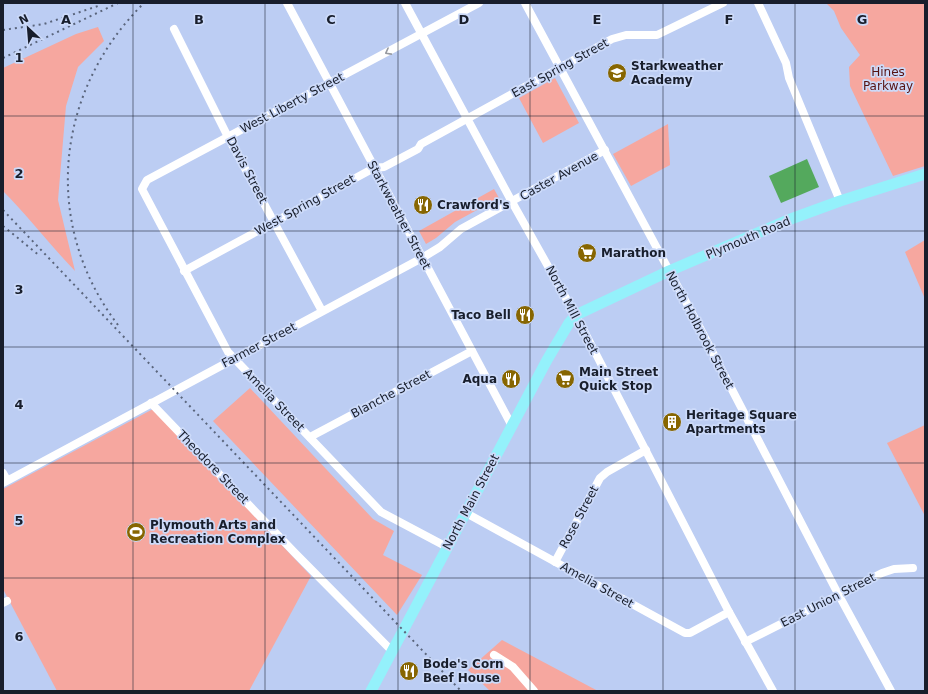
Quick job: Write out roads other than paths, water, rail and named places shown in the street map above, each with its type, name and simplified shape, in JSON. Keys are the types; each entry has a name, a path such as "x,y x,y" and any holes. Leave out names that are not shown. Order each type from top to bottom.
{"main road":[{"name":"Plymouth Road","path":"576,315 669,271 794,218 840,201 925,174"},
{"name":"North Main Street","path":"371,691 512,426 565,329 576,315"}],"street":[{"name":"Starkweather Street","path":"287,3 512,426"},
{"name":"North Mill Street","path":"405,3 512,202 576,315 729,612 773,691"},
{"name":"West Liberty Street","path":"142,186 147,180 479,3"},
{"name":"North Holbrook Street","path":"525,3 704,335 838,594 891,691"},
{"name":"East Spring Street","path":"467,119 612,39 626,35 657,35 722,3"},
{"path":"758,3 786,63 789,78 840,201"},
{"name":"Davis Street","path":"174,29 228,137 322,311"},
{"name":"West Spring Street","path":"184,271 374,168 384,167 418,149 421,144 467,119"},
{"name":"Caster Avenue","path":"512,202 605,150"},
{"name":"Amelia Street","path":"142,186 142,192 228,352 381,512 447,547"},
{"name":"Farmer Street","path":"4,479 151,403 422,258 440,247 461,229 512,202"},
{"name":"Blanche Street","path":"310,437 472,351"},
{"name":"Theodore Street","path":"151,403 295,553 392,651"},
{"name":"Rose Street","path":"555,562 600,478 607,472 646,450"},
{"name":"Amelia Street","path":"466,513 685,633 690,633 729,612"},
{"name":"East Union Street","path":"745,642 882,573 894,569 913,568"},
{"path":"494,655 513,667 534,691"}],"railway":[{"path":"3,58 118,3"},
{"path":"118,325 93,286 77,244 69,202 69,159 76,117 92,76 114,38 144,3"},
{"path":"3,30 44,24 101,5"},
{"path":"3,210 461,691"},
{"path":"3,226 40,256"}],"place":[{"name":"Starkweather Academy","path":"617,73"},
{"name":"Crawford's","path":"423,205"},
{"name":"Marathon","path":"587,253"},
{"name":"Taco Bell","path":"525,315"},
{"name":"Aqua","path":"511,379"},
{"name":"Main Street Quick Stop","path":"565,379"},
{"name":"Heritage Square Apartments","path":"672,422"},
{"name":"Plymouth Arts and Recreation Complex","path":"136,532"},
{"name":"Bode's Corn Beef House","path":"409,671"}],"park label":[{"name":"Hines Parkway","path":"888,79"}]}
